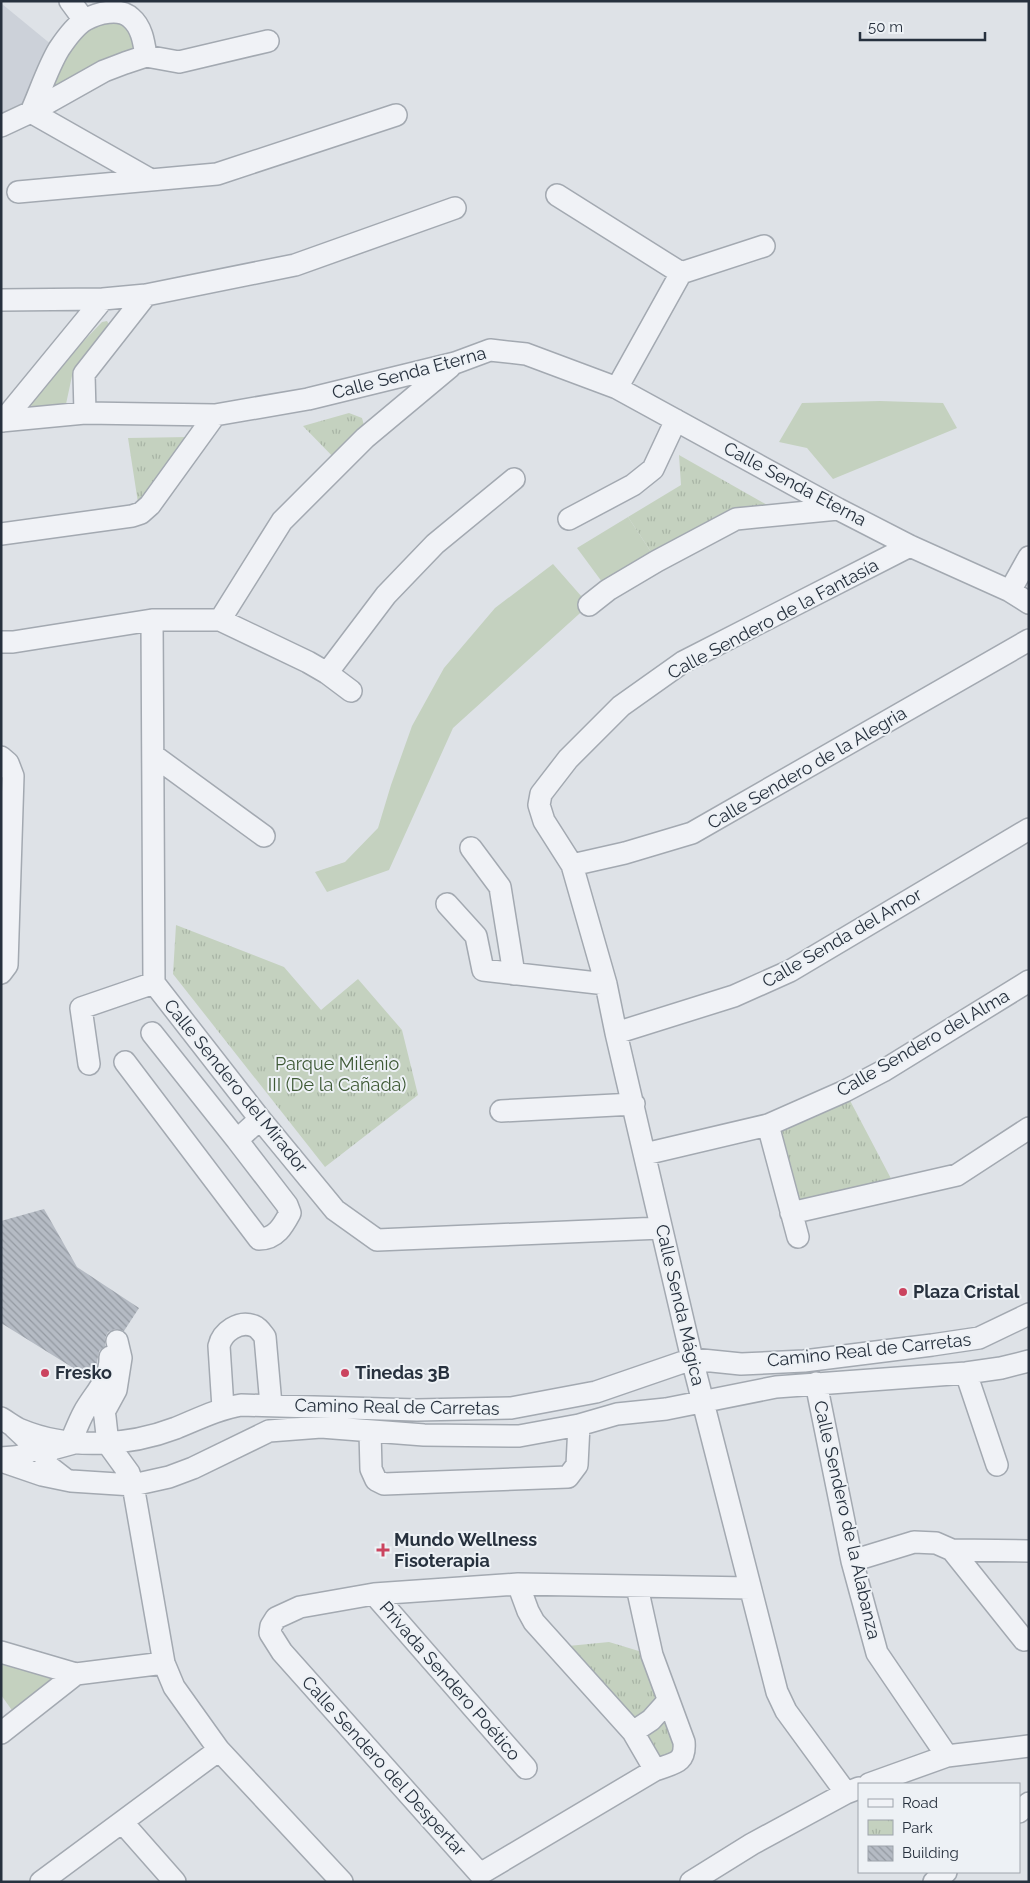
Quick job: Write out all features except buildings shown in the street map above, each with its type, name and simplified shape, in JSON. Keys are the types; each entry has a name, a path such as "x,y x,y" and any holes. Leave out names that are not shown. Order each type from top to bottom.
{"street":[{"path":"70,1 84,20"},
{"path":"31,112 58,50 84,20 114,12 124,13 133,18 139,27 146,56"},
{"path":"1,126 31,112 104,71 146,56 179,62 268,41"},
{"path":"31,112 149,179"},
{"path":"18,192 217,174 396,114"},
{"path":"556,195 681,273"},
{"path":"1,300 103,299 146,295 295,265 455,208"},
{"path":"617,388 681,273 764,246"},
{"path":"85,413 84,374 146,295"},
{"path":"2,421 103,299"},
{"name":"Calle Senda Eterna","path":"2,421 85,413 216,416 308,399 455,364 490,350 526,354 617,388 838,509 910,546 1010,591 1029,604"},
{"path":"220,620 282,521 365,438 455,364"},
{"path":"1,534 132,516 141,513 150,505 216,416"},
{"path":"569,519 633,485 652,470 676,420"},
{"path":"327,673 386,596 435,544 514,479"},
{"path":"588,605 608,590 657,561 736,519 838,509"},
{"name":"Calle Sendero de la Fantasía","path":"540,805 541,794 568,759 621,706 684,662 910,546"},
{"path":"1010,591 1029,557"},
{"path":"1,642 13,642 152,620 220,620 308,662 327,673 351,691"},
{"name":"Calle Sendero del Mirador","path":"152,620 154,983 260,1119 335,1210 378,1240 661,1228"},
{"name":"Calle Sendero de la Alegria","path":"572,865 625,853 692,833 1029,640"},
{"path":"153,755 264,836"},
{"path":"1,757 8,763 12,776 7,965 1,973"},
{"name":"Calle Senda Mágica","path":"540,805 544,821 572,865 606,984 692,1359 777,1692 786,1711 852,1790"},
{"name":"Calle Senda del Amor","path":"616,1033 734,996 790,971 1029,828"},
{"path":"471,848 500,887 514,974"},
{"path":"447,904 476,936 483,970 606,984"},
{"name":"Calle Sendero del Alma","path":"645,1154 768,1125 844,1091 883,1070 1029,981"},
{"path":"89,1064 81,1008 154,983"},
{"path":"125,1062 259,1239 274,1236 285,1223 290,1213 287,1205 152,1032"},
{"path":"501,1111 634,1104"},
{"path":"237,1140 260,1119"},
{"path":"768,1125 798,1237"},
{"path":"791,1213 957,1175 1029,1128"},
{"name":"Camino Real de Carretas","path":"5,1420 21,1430 48,1438 108,1444 142,1439 175,1428 223,1408 241,1405 417,1410 511,1408 596,1392 692,1359 740,1364 804,1361 932,1345 979,1338 1029,1314"},
{"path":"223,1408 219,1346 221,1339 232,1329 245,1325 254,1326 265,1337 270,1405"},
{"path":"65,1479 47,1465 46,1456 52,1449 74,1442 84,1412 100,1389 110,1368 113,1348 121,1358 116,1390 104,1412 108,1444 128,1473 133,1485 164,1663 174,1686 219,1750 342,1882"},
{"name":"Camino Real de Carretas","path":"1,1459 42,1475 133,1485 169,1477 193,1468 269,1431 321,1427 424,1435 518,1436 579,1425 618,1414 703,1402 776,1387 966,1373 1001,1368 1029,1361"},
{"path":"966,1373 997,1465"},
{"name":"Calle Sendero de la Alabanza","path":"816,1383 852,1561 877,1653 947,1756"},
{"path":"1,1459 18,1457 30,1451 30,1442 5,1420"},
{"path":"370,1432 371,1469 376,1480 384,1484 568,1477 577,1464 579,1425"},
{"path":"852,1561 914,1542 936,1543 952,1550 1029,1551"},
{"path":"952,1550 1024,1640"},
{"path":"518,1584 534,1622 633,1732 655,1770"},
{"name":"Calle Sendero del Despertar","path":"637,1586 652,1655 684,1742 685,1753 681,1759 655,1770 480,1874 282,1652 270,1633 271,1626 276,1618 300,1607 374,1594 518,1584 637,1586 750,1588"},
{"name":"Privada Sendero Poético","path":"374,1594 526,1768"},
{"path":"1,1652 76,1674 164,1663"},
{"path":"1,1733 76,1674"},
{"path":"633,1732 651,1720 668,1701"},
{"path":"872,1783 947,1756 1029,1746"},
{"path":"41,1882 219,1750"},
{"path":"691,1882 752,1844 852,1790"},
{"path":"123,1823 175,1882"},
{"path":"934,1882 945,1873"}],"shaded area":[{"path":"2,4 58,50 31,112 1,126"}],"green space":[{"path":"124,13 146,56 31,112 70,35"},
{"path":"107,321 111,328 72,376 66,404 36,408 30,405 29,398 102,322"},
{"path":"880,401 943,403 957,428 833,479 807,448 779,442 802,403"},
{"path":"349,413 362,418 365,429 339,463 303,426"},
{"path":"189,437 139,509 128,438"},
{"path":"679,455 783,514 736,519 657,561 628,517 681,485"},
{"path":"628,517 657,561 608,590 577,548"},
{"path":"553,564 589,605 453,728 389,870 327,892 315,872 345,862 378,828 412,726 444,668 495,608"},
{"name":"Parque Milenio III (De la Cañada)","path":"176,925 284,967 321,1010 358,979 402,1030 418,1095 325,1167 173,974"},
{"path":"845,1091 897,1190 791,1213 768,1125"},
{"path":"609,1642 652,1655 684,1742 655,1770 558,1647"},
{"path":"1,1652 76,1674 19,1720 1,1695"}],"place":[{"name":"Plaza Cristal","path":"903,1292"},
{"name":"Fresko","path":"45,1373"},
{"name":"Tinedas 3B","path":"345,1373"},
{"name":"Mundo Wellness Fisoterapia","path":"383,1550"}]}
